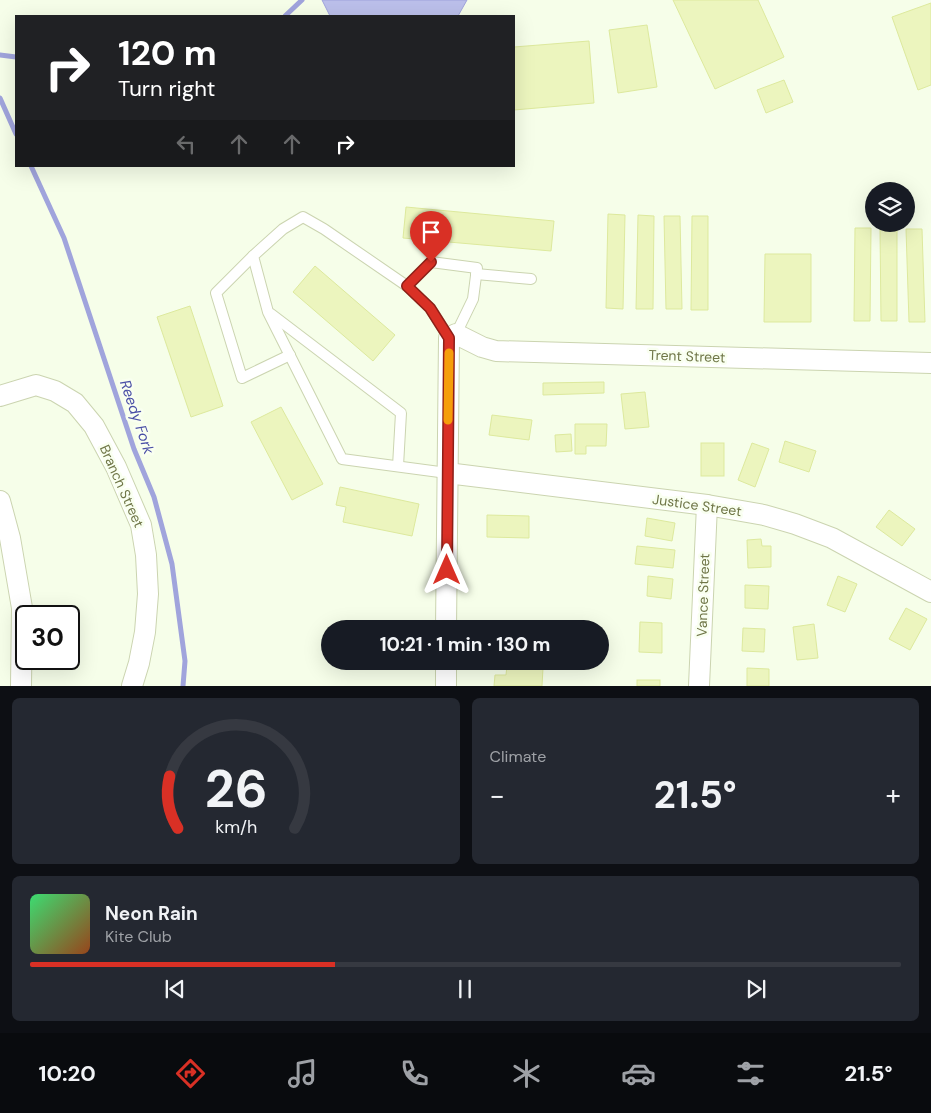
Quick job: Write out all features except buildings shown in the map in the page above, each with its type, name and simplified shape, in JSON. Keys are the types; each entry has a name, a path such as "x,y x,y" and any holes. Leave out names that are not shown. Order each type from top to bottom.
{"street":[{"name":"Trent Street","path":"453,336 496,351 931,363"},
{"path":"446,620 447,472 453,336"},
{"name":"Branch Street","path":"0,396 36,385 55,391 76,403 94,426 116,467 141,526 146,555 148,594 144,632 139,663 132,686"},
{"name":"Justice Street","path":"447,472 707,505 764,515 832,538 931,592"},
{"path":"0,501 10,538 22,608 21,686"},
{"name":"Vance Street","path":"699,686 707,505"},
{"path":"446,670 446,686"}],"lane":[{"path":"290,355 242,378 216,293 282,229 303,217 324,228 407,286 430,308 453,336 473,299 477,268 431,262 407,286"},
{"path":"253,256 268,312 342,459 447,472"},
{"path":"476,274 531,279"},
{"path":"268,312 401,414 398,466"}],"water":[{"path":"322,0 467,0 459,15 330,15"}],"waterway":[{"path":"286,15 302,0"},
{"path":"0,55 15,57"},
{"name":"Reedy Fork","path":"0,98 15,132"},
{"name":"Reedy Fork","path":"31,167 64,238 134,449 154,497 172,564 185,661 183,686"}],"slow traffic":[{"path":"448,420 449,353"}],"route":[{"path":"431,262 407,286 430,308 449,338 447,570"}]}
